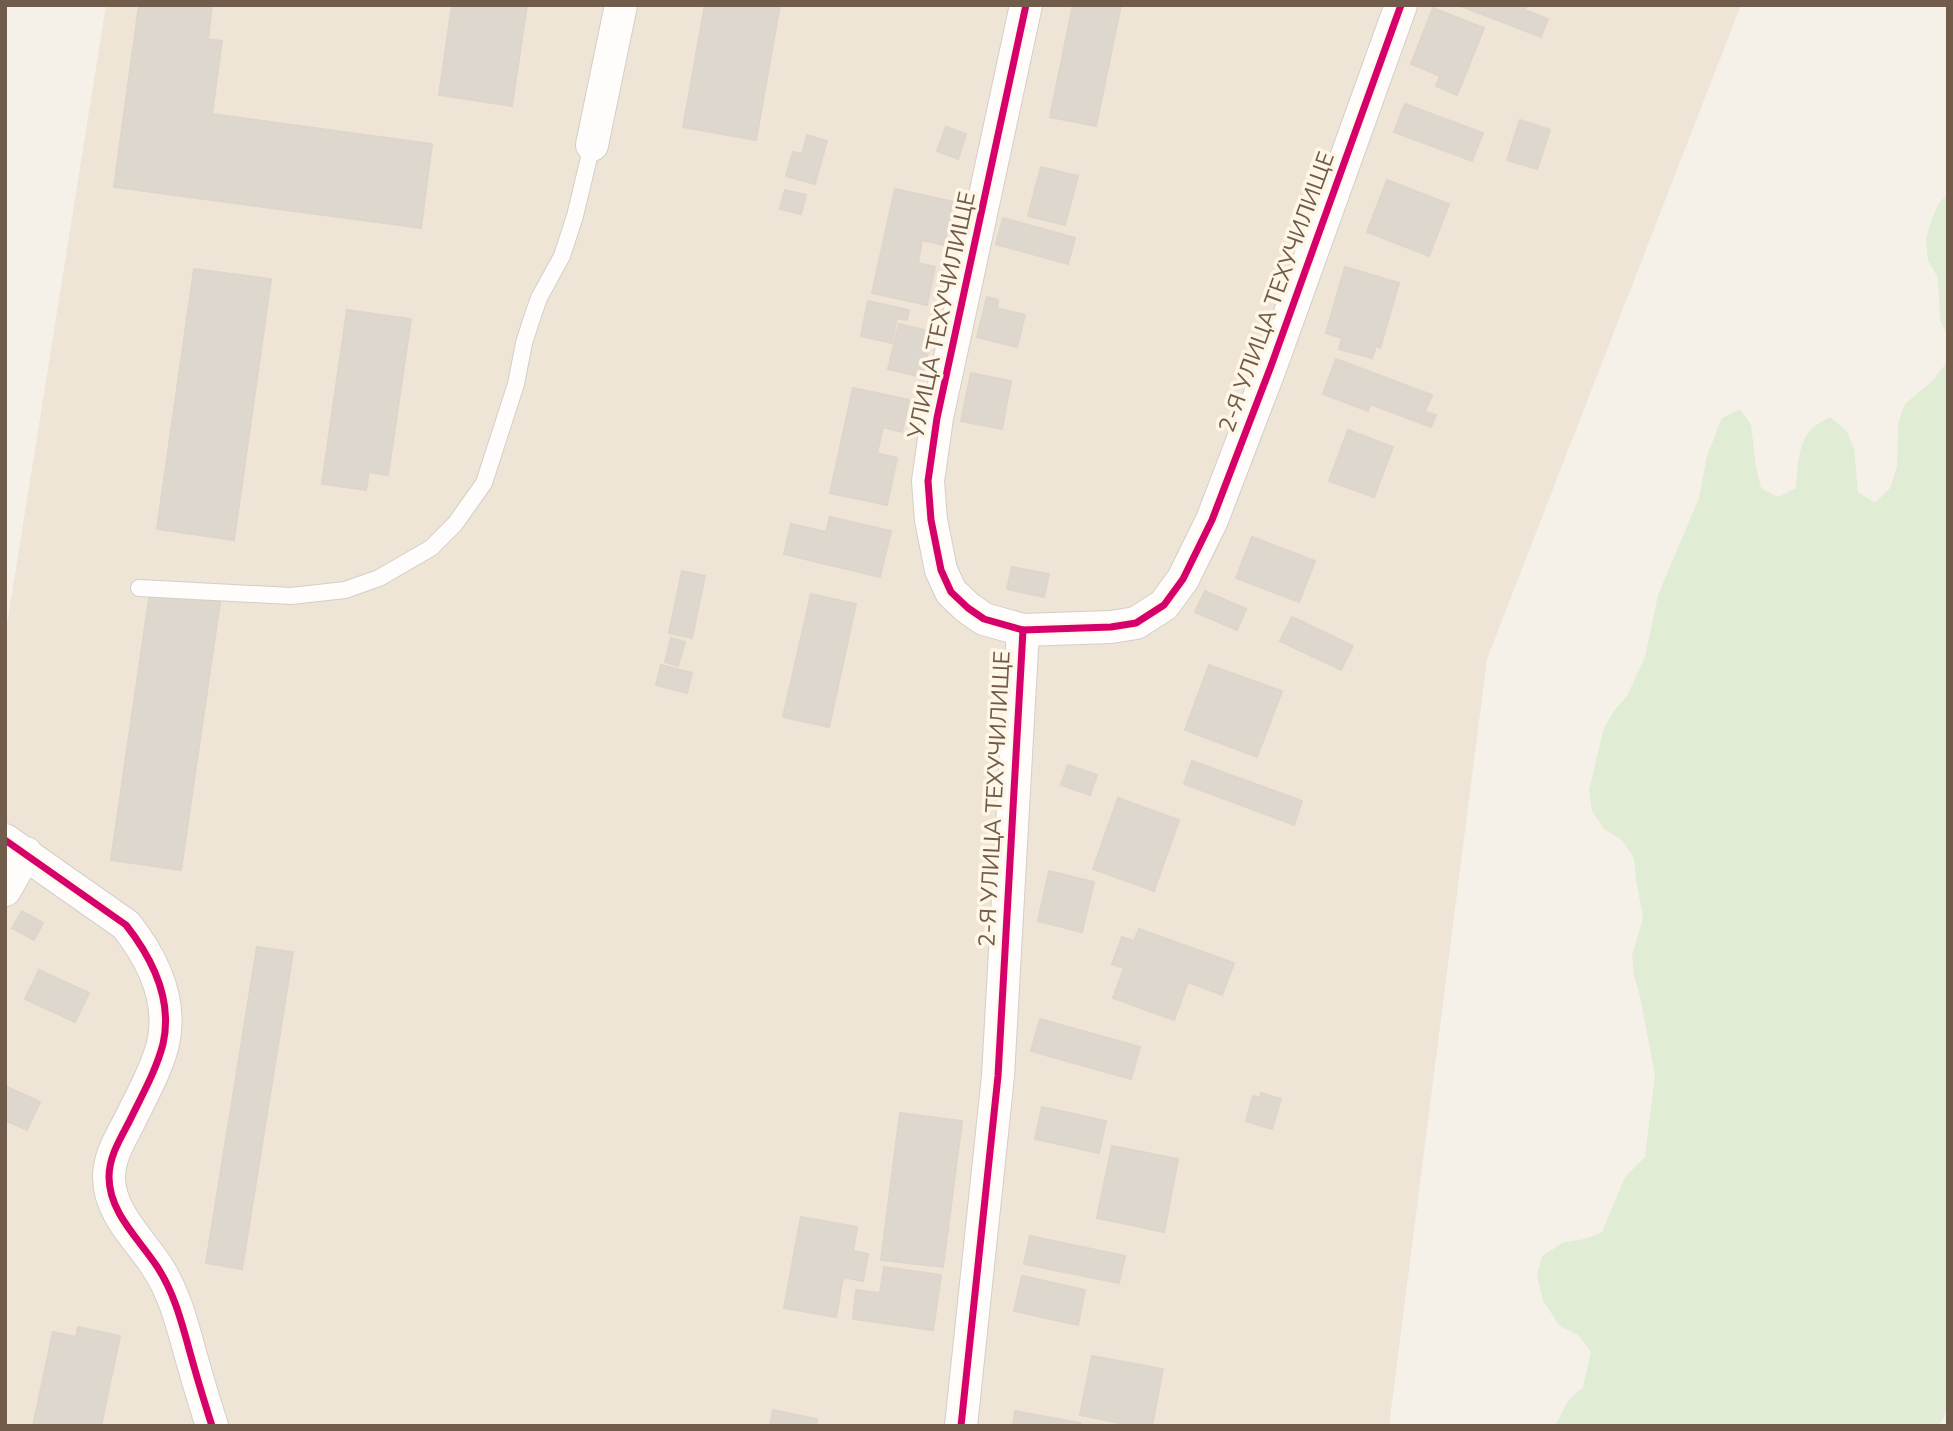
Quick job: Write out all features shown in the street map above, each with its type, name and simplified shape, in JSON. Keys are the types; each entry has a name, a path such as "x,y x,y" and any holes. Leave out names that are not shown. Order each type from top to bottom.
{"street":[{"path":"592,145 621,5"},
{"name":"УЛИЦА ТЕХУЧИЛИЩЕ","path":"1023,630 984,619 951,592 941,570 930,520 928,481 937,418 1026,5"},
{"name":"2-Я УЛИЦА ТЕХУЧИЛИЩЕ","path":"961,1426 998,1076 1023,630 1111,627 1136,623 1164,605 1183,579 1212,520 1271,366 1401,5"},
{"path":"5,890 15,847 125,925 152,963 160,986 165,1022 163,1042 152,1073 114,1153 109,1178 118,1212 170,1288 212,1426"}],"lane":[{"path":"139,588 291,596 345,590 379,578 431,548 455,524 484,484 516,384 532,318 539,298 562,256 575,216 592,145"}],"shaded area":[{"path":"106,5 1741,5 1487,659 1389,1426 5,1426 5,637"}],"green space":[{"path":"1948,194 1948,337 1940,320 1938,278 1928,260 1926,239 1939,203"},
{"path":"1948,349 1948,1409 1939,1426 1555,1426 1568,1401 1583,1387 1591,1352 1578,1335 1560,1326 1543,1301 1537,1275 1542,1256 1564,1242 1585,1239 1602,1232 1625,1177 1645,1157 1655,1075 1632,956 1643,918 1634,858 1622,840 1604,829 1592,811 1589,790 1604,728 1627,696 1645,657 1658,595 1699,498 1707,456 1722,418 1740,409 1751,425 1761,488 1778,497 1796,488 1803,442 1811,429 1830,417 1846,430 1854,448 1858,492 1875,503 1890,488 1897,467 1898,424 1904,405 1934,379 1947,362"}],"building":[{"path":"139,5 212,5 208,39 222,41 212,114 432,144 421,228 114,187"},
{"path":"452,5 527,5 512,106 439,95"},
{"path":"705,5 780,5 756,140 683,127"},
{"path":"1073,5 1121,5 1096,126 1050,117"},
{"path":"1458,5 1527,5 1525,10 1548,19 1541,37"},
{"path":"1433,8 1484,28 1457,95 1436,86 1440,76 1411,64"},
{"path":"1405,104 1483,133 1472,161 1394,132"},
{"path":"1520,120 1550,130 1537,169 1507,160"},
{"path":"946,127 966,134 958,159 937,151"},
{"path":"807,135 827,141 815,184 786,176 793,152 802,154"},
{"path":"1041,167 1078,176 1065,225 1028,216"},
{"path":"1387,180 1449,204 1429,256 1367,232"},
{"path":"895,189 954,202 944,245 922,240 918,263 935,267 927,305 872,293"},
{"path":"785,190 806,195 801,214 780,209"},
{"path":"1003,218 1075,238 1068,264 996,244"},
{"path":"1345,267 1399,283 1380,348 1376,346 1372,358 1339,349 1342,338 1326,333"},
{"path":"194,269 271,279 234,540 157,529"},
{"path":"987,297 998,300 997,308 1025,315 1017,347 977,337"},
{"path":"868,301 909,310 907,320 897,318 892,343 861,336"},
{"path":"347,310 411,319 388,475 369,472 366,490 322,484"},
{"path":"899,324 933,332 922,377 888,369"},
{"path":"1336,359 1432,395 1425,412 1436,415 1431,427 1370,404 1368,411 1323,394"},
{"path":"971,373 1011,381 1002,429 961,421"},
{"path":"853,388 909,400 902,432 883,427 877,453 897,458 887,505 830,493"},
{"path":"1348,430 1393,447 1374,497 1329,481"},
{"path":"830,517 891,531 880,577 784,554 791,524 826,532"},
{"path":"1252,537 1315,561 1299,602 1236,578"},
{"path":"1012,567 1049,574 1044,597 1007,589"},
{"path":"682,571 705,576 692,638 669,633"},
{"path":"1205,591 1246,609 1237,630 1195,612"},
{"path":"150,592 220,602 181,870 111,860"},
{"path":"811,594 856,604 829,727 783,717"},
{"path":"1292,617 1353,646 1341,670 1280,641"},
{"path":"671,638 685,642 678,666 665,662"},
{"path":"661,665 692,673 687,693 656,685"},
{"path":"1209,665 1282,691 1257,757 1185,730"},
{"path":"1192,761 1302,801 1294,825 1184,784"},
{"path":"1068,765 1097,775 1090,795 1061,785"},
{"path":"1118,798 1179,820 1154,891 1093,869"},
{"path":"1049,871 1094,882 1082,932 1038,921"},
{"path":"22,911 43,923 34,940 12,928"},
{"path":"1139,929 1234,963 1222,995 1188,982 1174,1020 1113,998 1124,968 1112,964 1122,937 1134,941"},
{"path":"257,947 293,952 242,1269 206,1263"},
{"path":"39,970 89,993 75,1022 25,999"},
{"path":"1040,1019 1140,1047 1131,1079 1031,1051"},
{"path":"5,1086 40,1102 27,1130 5,1120"},
{"path":"1261,1093 1281,1099 1272,1129 1246,1121 1253,1096 1260,1098"},
{"path":"1042,1107 1106,1121 1099,1153 1035,1139"},
{"path":"900,1113 962,1121 943,1267 881,1260"},
{"path":"1112,1146 1178,1159 1164,1232 1097,1218"},
{"path":"801,1217 857,1227 853,1251 868,1254 863,1281 843,1277 836,1317 784,1308"},
{"path":"1030,1236 1125,1256 1119,1283 1024,1264"},
{"path":"884,1267 941,1275 933,1330 853,1319 856,1290 880,1293"},
{"path":"1022,1276 1085,1290 1078,1325 1014,1311"},
{"path":"78,1327 120,1336 101,1426 33,1426 53,1332 76,1337"},
{"path":"1092,1356 1163,1369 1152,1426 1135,1426 1080,1415"},
{"path":"773,1410 817,1419 816,1426 770,1426"},
{"path":"1015,1411 1080,1423 1079,1426 1013,1426"}],"cycle path":[{"path":"1026,5 937,418 928,481 931,520 941,570 951,592 984,619 1023,630 1111,627 1136,623 1164,605 1183,579 1212,520 1271,366 1401,5"},
{"path":"961,1426 998,1076 1023,630"},
{"path":"5,840 126,925 144,951 158,980 165,1011 163,1044 152,1074 113,1155 109,1170 110,1190 119,1213 156,1265 169,1289 212,1426"}]}
